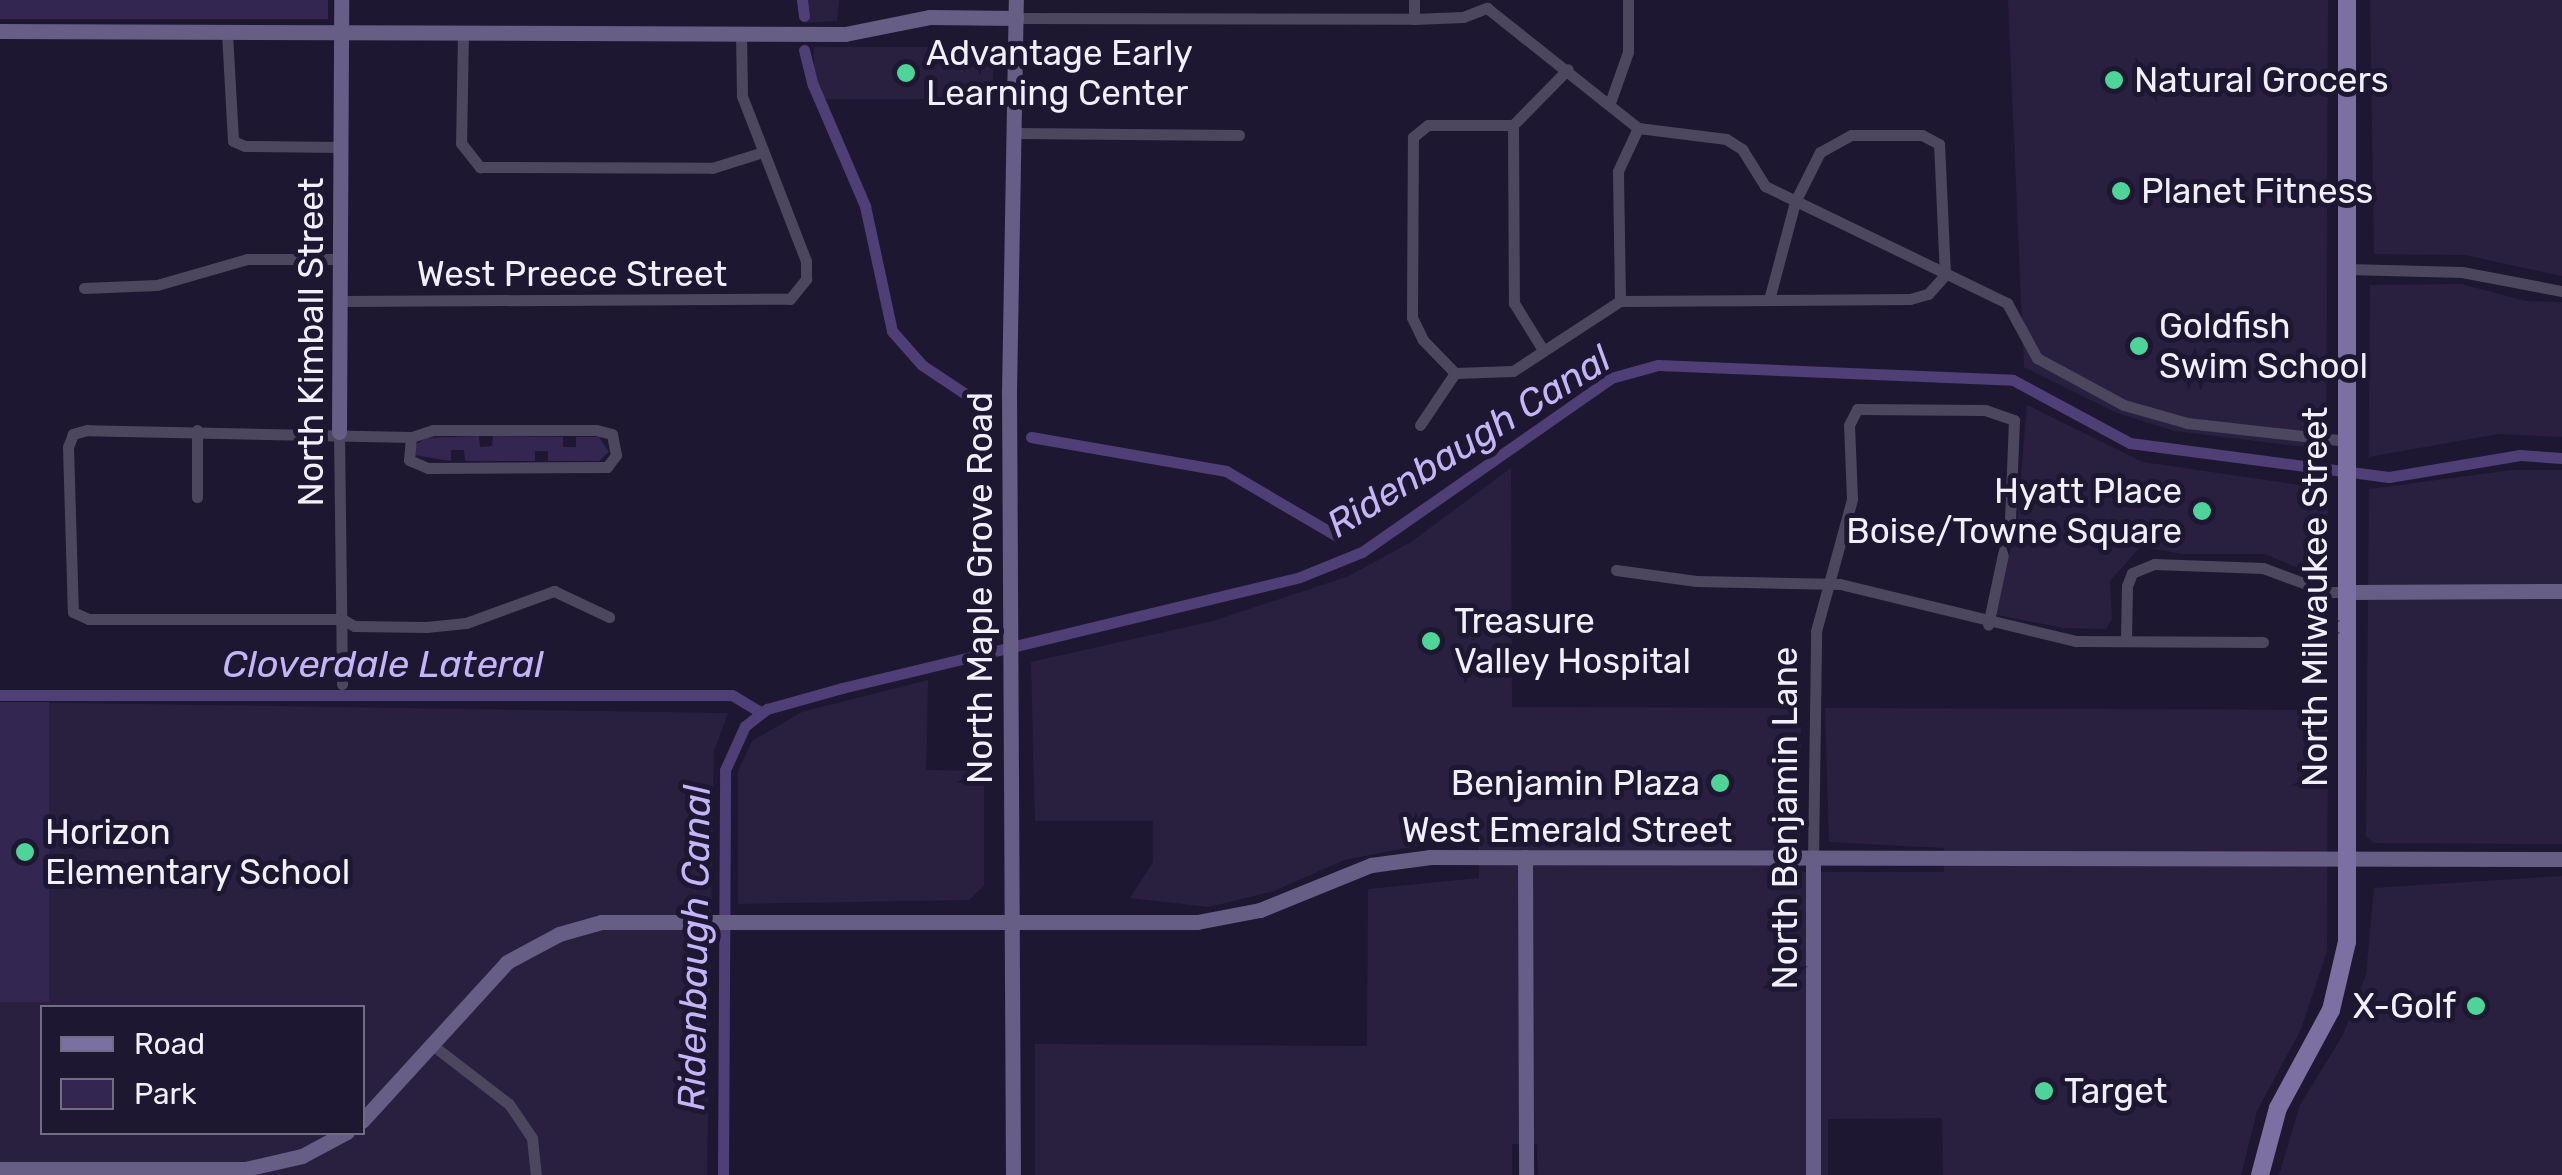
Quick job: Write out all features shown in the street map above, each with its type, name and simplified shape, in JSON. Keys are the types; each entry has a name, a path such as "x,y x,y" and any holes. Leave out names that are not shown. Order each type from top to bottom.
{"main road":[{"name":"North Kimball Street","path":"340,432 341,0"},
{"name":"North Maple Grove Road","path":"1013,1175 1009,421 1016,0"},
{"name":"North Milwaukee Street","path":"2260,1175 2278,1108 2321,1032 2341,977 2348,862 2347,0"},
{"path":"0,31 846,34 930,17 1016,18"},
{"path":"2348,592 2562,591"},
{"name":"West Emerald Street","path":"365,1117 479,985 551,937 601,922 1197,922 1260,910 1400,858 2348,862 2562,859"},
{"path":"1525,858 1526,1175"},
{"name":"North Benjamin Lane","path":"1813,859 1813,1175"},
{"path":"0,1169 150,1172 264,1166 340,1135"}],"street":[{"path":"1414,0 1414,19"},
{"path":"1610,100 1628,52 1628,0"},
{"path":"1016,18 1414,19 1462,17 1491,4 1610,100 1638,128 1726,139 1742,149 1764,186 2007,303 2037,358 2124,405 2187,423 2347,441"},
{"path":"227,33 233,140 245,146 341,147"},
{"path":"462,33 461,143 470,161 490,168 712,168 763,152 742,96 741,34"},
{"path":"1543,350 1514,303 1513,126 1568,69"},
{"path":"1513,126 1428,125 1412,137 1412,317 1422,340 1455,373 1513,371 1620,301 1769,300 1910,299 1939,287 1945,275 1945,155 1932,139 1850,134 1834,140 1820,152 1795,202 1769,300"},
{"path":"1620,301 1618,172 1638,128"},
{"path":"1014,134 1239,135"},
{"name":"West Preece Street","path":"342,301 777,302 799,291 806,261 763,152"},
{"path":"84,288 157,286 247,259 342,259"},
{"path":"2347,269 2462,272 2562,291"},
{"path":"1420,426 1455,373"},
{"name":"North Benjamin Lane","path":"1813,859 1813,672 1828,584 1852,499 1848,424 1857,409 1985,410 2014,420 2010,521 1988,624"},
{"path":"197,430 197,497"},
{"path":"411,437 410,460 428,468 606,467 616,448 612,434 596,430 433,430 411,437 197,430 73,434 68,447 73,612 89,618 342,619 356,627 446,626 554,591 587,601 609,617"},
{"name":"North Kimball Street","path":"340,432 342,684"},
{"path":"2126,641 2127,586 2132,573 2154,564 2263,568 2328,592 2348,592"},
{"path":"1616,570 1696,581 1828,584 1988,624 2076,641 2264,642"},
{"path":"431,1044 509,1104 532,1138 536,1175"}],"shaded area":[{"path":"803,0 839,0 837,21 804,23"},
{"path":"2008,0 2328,0 2326,456 2305,447 2175,431 2117,413 2024,367"},
{"path":"2370,0 2562,0 2562,276 2465,255 2374,254"},
{"name":"Advantage Early Learning Center","path":"814,47 993,47 993,99 814,99"},
{"path":"2461,284 2526,301 2562,302 2562,437 2498,434 2369,457 2370,285"},
{"path":"2027,405 2143,462 2327,489 2330,571 2317,576 2265,554 2181,554 2141,546 2110,581 2112,619 2106,629 2064,628 1992,614 2017,523"},
{"path":"1511,468 1512,707 1801,708 1800,872 1944,872 1944,848 1829,842 1825,708 2328,710 2327,951 2301,1029 2257,1111 2241,1175 1943,1175 1942,1118 1828,1119 1828,1175 1538,1175 1537,1144 1512,1144 1512,1175 1035,1175 1035,1044 1367,1046 1368,889 1479,878 1479,834 1344,860 1274,891 1209,907 1130,898 1153,862 1153,821 1035,821 1031,662 1213,621 1349,576 1411,542"},
{"path":"2512,470 2562,470 2562,844 2374,843 2366,836 2369,489"},
{"path":"928,680 926,770 984,771 984,886 969,900 738,904 738,771 752,741 802,712"},
{"path":"0,702 728,713 714,751 707,1175 0,1175"},
{"path":"2562,876 2562,1175 2279,1175 2300,1105 2343,1035 2366,975 2374,888"}],"green space":[{"path":"0,0 328,0 328,19 0,19"},
{"path":"479,436 480,447 492,446 493,436 563,437 563,447 576,447 576,437 599,437 609,452 599,461 548,461 548,451 535,451 535,461 465,461 464,450 451,450 451,461 414,455 414,445 427,438"},
{"name":"Horizon Elementary School","path":"0,702 49,702 49,1002 0,1002"}],"waterway":[{"path":"802,0 804,16"},
{"path":"804,50 813,85 865,206 892,331 922,365 985,407"},
{"name":"Ridenbaugh Canal","path":"723,1175 725,770 745,726 767,709 842,688 1300,577 1362,552 1611,378 1658,365 2013,380 2130,443 2389,477 2520,455 2562,458"},
{"path":"1031,437 1226,471 1337,536"},
{"name":"Cloverdale Lateral","path":"0,695 732,695 762,713"}],"place":[{"name":"Advantage Early Learning Center","path":"906,73"},
{"name":"Natural Grocers","path":"2114,80"},
{"name":"Planet Fitness","path":"2121,191"},
{"name":"Goldfish Swim School","path":"2139,346"},
{"name":"Hyatt Place Boise/Towne Square","path":"2202,511"},
{"name":"Treasure Valley Hospital","path":"1431,641"},
{"name":"Benjamin Plaza","path":"1720,783"},
{"name":"Horizon Elementary School","path":"25,852"},
{"name":"X-Golf","path":"2476,1006"},
{"name":"Target","path":"2044,1091"}]}
